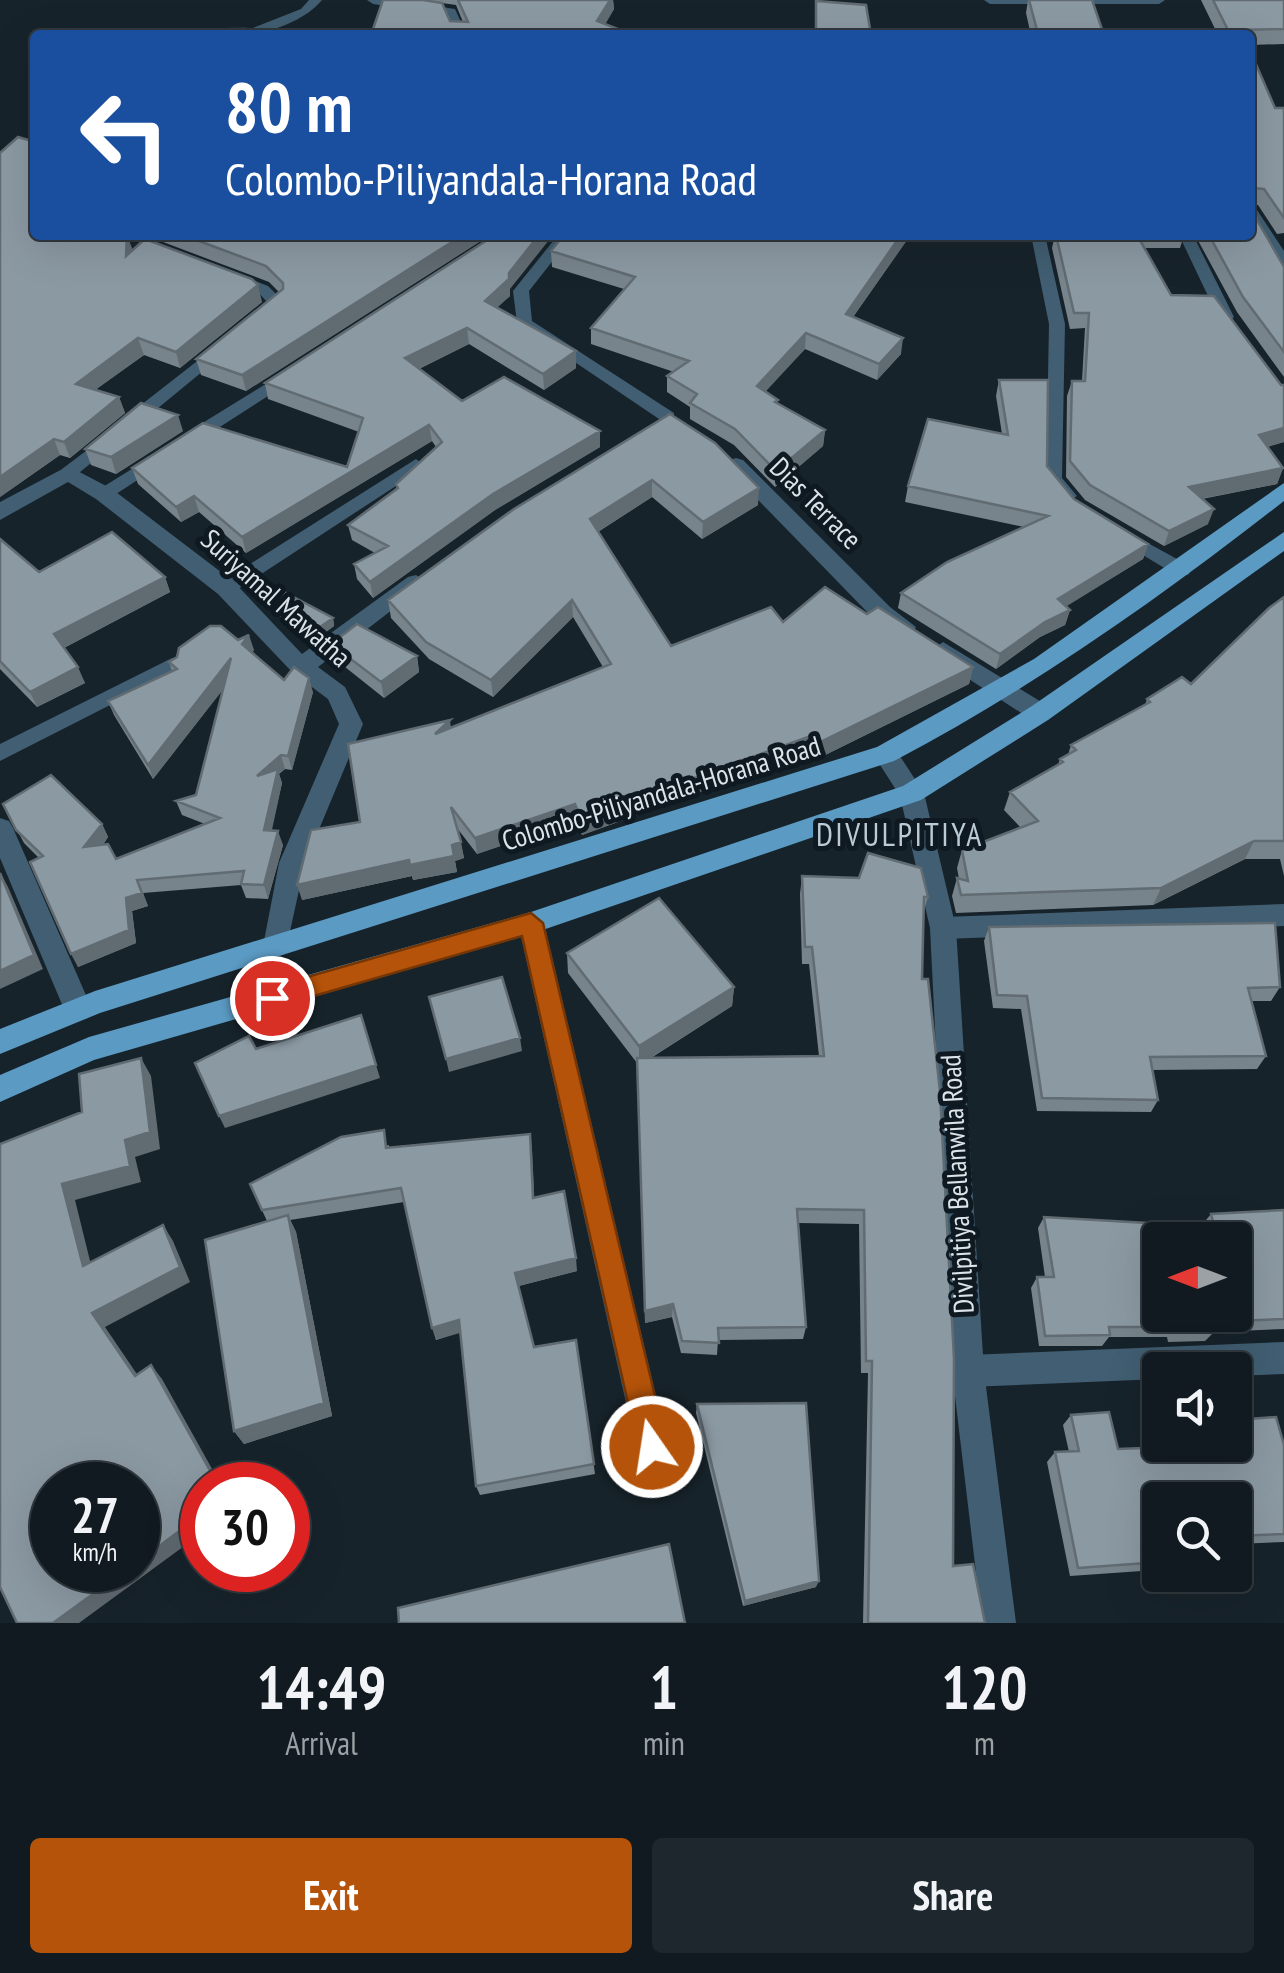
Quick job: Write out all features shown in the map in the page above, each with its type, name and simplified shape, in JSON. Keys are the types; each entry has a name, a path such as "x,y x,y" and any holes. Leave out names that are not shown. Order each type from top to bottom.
{"main road":[{"name":"Colombo-Piliyandala-Horana Road","path":"0,1042 78,1009 885,754 1007,691 1182,570 1284,490"},
{"path":"0,1089 89,1050 531,923 912,793 1040,712 1284,540"}],"street":[{"name":"Dias Terrace","path":"724,453 882,613 1040,712"},
{"name":"Suriyamal Mawatha","path":"68,473 104,494 226,588 300,667 337,693 351,724 292,863 276,946"},
{"path":"0,512 68,473"},
{"path":"300,667 442,564"},
{"name":"Divilpitiya Bellanwila Road","path":"885,754 912,793 943,928 968,1371 999,1623"},
{"path":"0,828 78,1009"},
{"path":"943,928 1284,915"},
{"path":"531,923 652,1447"},
{"path":"968,1371 1284,1358"}],"lane":[{"path":"255,30 304,12 316,0"},
{"path":"373,0 451,12 460,30"},
{"path":"990,0 1159,0"},
{"path":"1255,218 1284,262"},
{"path":"562,240 521,292 525,323 667,423"},
{"path":"1039,240 1056,324 1054,479 1077,507"},
{"path":"1188,240 1217,305 1238,334"},
{"path":"214,270 263,289 276,302 246,327"},
{"path":"68,473 231,339"},
{"path":"104,494 306,364"},
{"path":"226,588 416,465"},
{"path":"1107,525 1182,570"},
{"path":"0,753 172,665"}],"building":[{"path":"383,0 442,3 450,21 468,22 458,0 610,0 597,21 620,30 388,30 373,29"},
{"path":"1029,0 1092,0 1102,30 1037,30"},
{"path":"1213,0 1284,0 1284,29 1228,30"},
{"path":"816,1 866,5 870,30 816,30"},
{"path":"1255,62 1275,108 1284,108 1284,218 1264,189 1255,188"},
{"path":"18,137 30,141 30,240 127,240 126,256 148,240 252,279 258,285 176,352 138,338 76,384 119,397 64,442 54,439 0,477 0,153"},
{"path":"1255,214 1284,267 1284,352 1243,297 1212,240 1255,240"},
{"path":"196,240 455,240 242,375 196,359 283,289 283,283 266,266"},
{"path":"487,240 535,240 509,273 509,279 485,301 576,351 543,374 467,328 405,358 462,401 504,377 600,431 493,494 370,582 354,564 388,546 348,525 398,488 396,484 442,442 429,425 242,537 194,496 176,507 132,468 203,423 347,467 363,418 265,383"},
{"path":"560,240 898,240 846,314 903,338 879,364 806,333 757,386 778,400 775,402 825,430 776,471 735,429 690,403 697,394 667,376 689,361 591,328 635,277 551,251"},
{"path":"1057,240 1140,240 1171,295 1214,296 1284,385 1284,428 1259,435 1283,468 1189,487 1214,509 1169,531 1090,485 1070,461 1072,381 1085,381 1089,313 1074,313"},
{"path":"999,380 1048,380 1047,466 1074,499 1148,544 1058,599 1070,610 1045,622 1000,654 901,593 947,562 1048,516 908,486 928,419 1008,435"},
{"path":"141,403 178,415 111,457 85,449"},
{"path":"670,414 715,443 759,488 703,522 652,480 590,519 671,646 771,607 783,622 825,587 867,614 878,607 973,667 814,745 808,737 581,819 575,804 475,838 451,807 461,842 452,845 454,856 410,865 409,860 297,885 311,830 360,822 348,744 450,720 435,734 611,664 572,600 491,680 426,642 388,600 514,509"},
{"path":"112,532 165,577 54,634 78,667 30,692 0,661 0,539 39,572"},
{"path":"286,593 333,618 310,634 276,608"},
{"path":"1284,597 1284,841 1254,841 1161,888 961,895 957,878 968,881 962,850 1038,821 1010,792 1063,762 1060,759 1076,750 1071,745 1150,702 1147,699 1182,677 1191,684"},
{"path":"357,624 417,656 381,682 331,644"},
{"path":"210,626 221,626 238,640 249,635 242,644 284,680 294,667 309,678 288,756 281,755 257,776 278,769 264,830 278,831 264,885 241,884 244,871 137,880 142,893 126,898 129,930 71,954 30,862 43,856 16,830 3,804 51,775 102,824 84,847 108,844 116,859 220,818 176,801 196,795 231,658 148,765 108,701 177,669 169,662 177,657 179,648"},
{"path":"868,853 921,868 928,897 924,897 922,979 928,979 940,1092 954,1359 953,1566 973,1564 985,1623 868,1623 872,1361 866,1361 864,1210 797,1209 806,1327 718,1328 719,1343 682,1341 673,1304 645,1311 637,1058 824,1056 812,947 805,947 802,876 859,878"},
{"path":"0,873 34,955 0,971"},
{"path":"659,898 734,987 639,1046 567,953"},
{"path":"1275,923 1280,987 1248,988 1266,1056 1150,1057 1158,1100 1042,1098 1027,996 997,995 989,927"},
{"path":"502,977 520,1038 446,1059 429,997"},
{"path":"361,1015 376,1065 219,1116 195,1063 249,1036 256,1049"},
{"path":"141,1058 150,1132 125,1140 130,1166 62,1184 83,1266 163,1225 180,1267 92,1313 135,1376 151,1365 205,1462 180,1462 180,1530 160,1546 160,1462 30,1462 30,1592 96,1592 53,1623 17,1623 0,1587 0,1144 82,1112 79,1074"},
{"path":"384,1130 386,1148 530,1134 533,1198 564,1191 576,1258 515,1273 534,1347 576,1340 594,1464 476,1486 459,1320 432,1328 401,1188 262,1210 250,1184 341,1137"},
{"path":"1284,1210 1284,1319 1252,1320 1252,1222 1213,1222 1211,1214"},
{"path":"288,1215 324,1403 234,1431 205,1240"},
{"path":"1044,1217 1142,1223 1142,1327 1109,1327 1110,1335 1045,1336 1037,1277 1054,1277"},
{"path":"806,1403 819,1581 745,1601 697,1404"},
{"path":"1109,1412 1118,1449 1142,1448 1142,1462 1252,1462 1252,1419 1276,1417 1284,1445 1284,1534 1252,1535 1252,1482 1142,1482 1142,1563 1078,1568 1055,1452 1079,1451 1071,1415"},
{"path":"669,1544 685,1623 399,1623 398,1608"}],"district":[{"name":"DIVULPITIYA","path":"900,835"}],"route":[{"path":"272,998 531,923 652,1447"}]}
